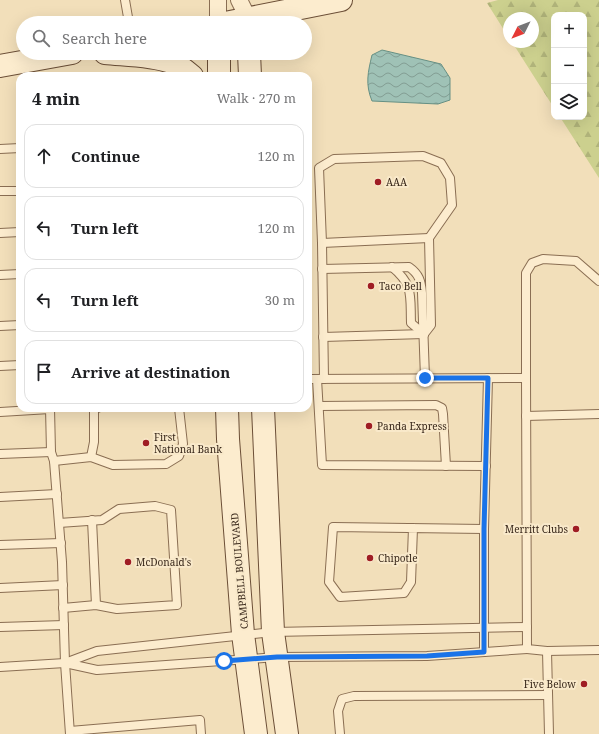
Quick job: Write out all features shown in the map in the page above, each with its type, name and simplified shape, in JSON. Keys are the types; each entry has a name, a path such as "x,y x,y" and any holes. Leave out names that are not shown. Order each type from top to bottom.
{"main road":[{"path":"245,14 341,0"},
{"path":"0,66 33,60"},
{"path":"160,60 170,62 181,67 187,72"},
{"path":"219,60 219,72"},
{"path":"249,60 250,72"},
{"name":"CAMPBELL BOULEVARD","path":"227,412 244,634 256,734"},
{"path":"263,412 274,632 287,734"}],"street":[{"path":"218,0 218,16"}],"lane":[{"path":"125,0 128,16"},
{"path":"0,149 16,148"},
{"path":"424,334 431,325 429,238 452,205 450,178 441,163 423,156 334,159 319,168 322,243 323,337 319,406 322,465 486,466"},
{"path":"0,192 16,191"},
{"path":"0,233 16,232"},
{"path":"322,243 429,238"},
{"path":"527,649 526,273 532,263 543,259 576,261 599,281"},
{"path":"392,267 401,274 410,290 411,322 424,334"},
{"path":"322,269 409,267 416,272 421,281 425,378"},
{"path":"0,275 16,274"},
{"path":"0,326 16,325"},
{"path":"323,337 424,334"},
{"path":"0,366 16,365"},
{"path":"484,652 484,529 488,378"},
{"path":"312,379 526,378"},
{"path":"319,406 436,406 442,408 444,414 446,466"},
{"path":"0,412 16,411"},
{"path":"50,412 51,452 54,461 59,523 65,663 70,733 105,731 200,720 201,734"},
{"path":"90,457 94,442 94,412"},
{"path":"54,461 90,457 113,465 166,464 179,456 183,444 179,412"},
{"path":"526,416 599,414"},
{"path":"0,454 51,452"},
{"path":"0,497 57,494"},
{"path":"59,523 102,520 119,509 155,506 171,510 177,605 117,609 96,605 63,608"},
{"path":"92,520 96,605"},
{"path":"413,528 411,582 404,593 340,597 329,582 333,527 413,528 484,529"},
{"path":"0,545 60,543"},
{"path":"0,588 62,585"},
{"path":"0,627 64,625"},
{"path":"65,663 97,651 244,634 274,632 527,627"},
{"path":"0,667 65,663 97,670 277,657 427,656 527,649 547,651 599,650"},
{"path":"547,651 549,734"},
{"path":"340,734 338,711 342,699 354,696 548,695"}],"green space":[{"path":"498,0 599,0 599,178 562,120 587,120 587,12 551,12 551,103 516,48 539,48 539,12 503,12 503,28 487,3"}],"water":[{"path":"382,50 441,64 450,78 450,100 438,104 372,101 368,89 369,67 372,55"}],"place":[{"name":"AAA","path":"378,182"},
{"name":"Taco Bell","path":"371,286"},
{"name":"Panda Express","path":"369,426"},
{"name":"First National Bank","path":"146,443"},
{"name":"Merritt Clubs","path":"576,529"},
{"name":"Chipotle","path":"370,558"},
{"name":"McDonald's","path":"128,562"},
{"name":"Five Below","path":"584,684"}],"route":[{"path":"224,661 277,657 427,656 484,652 484,529 488,378 425,378"}]}
